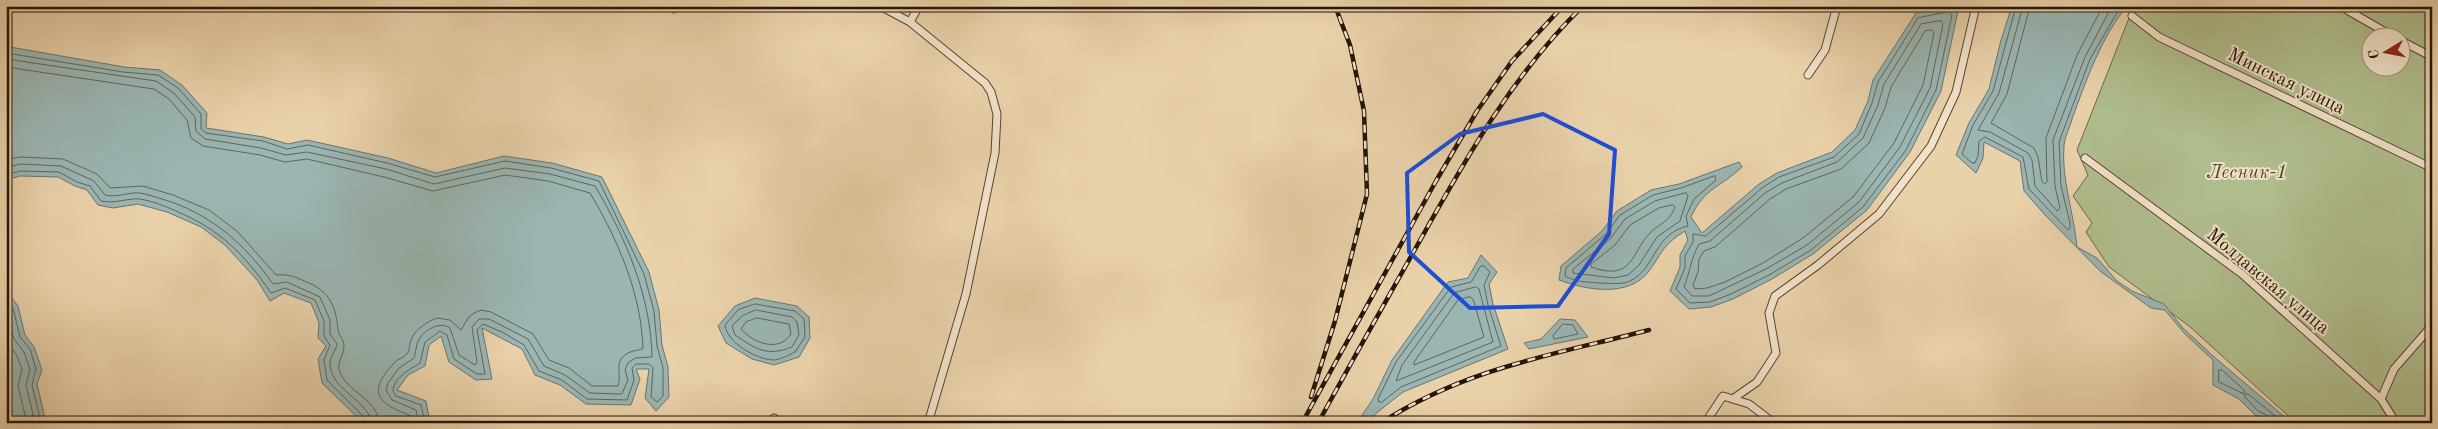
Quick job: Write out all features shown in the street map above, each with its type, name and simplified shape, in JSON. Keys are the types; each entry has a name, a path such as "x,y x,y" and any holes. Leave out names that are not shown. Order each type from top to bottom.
{"street":[{"path":"880,6 910,22 985,83 991,92 997,114 995,153 966,294 928,423"},
{"path":"910,22 919,6"},
{"path":"1808,75 1825,50 1837,6"},
{"path":"1734,398 1758,382 1776,353 1769,313 1775,296 1818,265 1879,214 1930,146 1956,92 1976,6"},
{"path":"2340,6 2378,28"},
{"name":"Минская улица","path":"2132,16 2159,37 2432,168"},
{"path":"2410,45 2432,57"},
{"name":"Молдавская улица","path":"2085,158 2242,274 2381,399 2396,423"},
{"path":"2381,399 2394,369 2430,330 2432,315"},
{"path":"1705,423 1723,396 1749,404 1774,423"}],"highlighted area":[{"path":"1543,114 1615,150 1609,234 1558,306 1470,308 1409,252 1407,173 1460,134"}],"green space":[{"name":"Лесник-1","path":"2142,6 2432,6 2432,423 2296,423 2189,326 2109,267 2086,232 2092,223 2073,196 2088,175 2077,150 2129,18"}],"water":[{"path":"1950,6 1959,6 1941,91 1910,152 1867,210 1813,254 1772,279 1733,299 1711,307 1689,309 1670,291 1680,267 1680,255 1688,240 1685,231 1667,245 1649,271 1640,280 1630,285 1619,288 1594,289 1559,280 1561,266 1602,231 1617,211 1651,190 1679,184 1739,162 1742,167 1707,194 1696,207 1691,217 1702,233 1759,184 1777,173 1832,152 1855,130 1868,101 1873,80 1916,13 1940,10"},
{"path":"2012,6 2127,6 2109,31 2102,45 2066,135 2064,170 2077,247 2097,258 2117,281 2132,291 2164,304 2183,328 2213,356 2292,423 2268,423 2254,414 2239,399 2213,385 2213,360 2185,334 2165,310 2151,308 2100,271 2045,215 2024,191 2020,161 1984,142 1983,158 1976,173 1956,155 1969,123 1989,89 2001,40"},
{"path":"10,47 124,67 160,70 182,85 207,113 206,128 264,137 288,144 307,140 388,158 436,173 504,156 552,163 602,177 649,272 659,310 662,345 668,367 669,397 656,411 645,398 649,369 636,369 640,379 631,405 586,404 560,385 535,375 522,349 482,328 492,379 476,380 449,362 441,336 429,345 425,366 408,375 397,390 426,401 430,423 363,423 322,383 318,359 326,346 318,338 319,323 311,303 284,293 270,301 257,280 225,245 201,227 167,212 138,204 113,208 98,205 87,190 58,177 20,176 6,180 6,49"},
{"path":"1481,255 1497,272 1489,284 1493,304 1508,349 1403,392 1364,423 1357,423 1373,399 1392,360 1448,282 1468,278"},
{"path":"6,290 18,306 25,335 34,347 42,370 37,384 46,423 6,423"},
{"path":"755,298 797,306 809,317 810,338 799,357 774,365 752,359 726,343 718,326 735,306"},
{"path":"1560,319 1575,320 1588,337 1529,349 1524,343 1541,339"}],"railway":[{"path":"1311,397 1335,321 1367,194 1364,111 1350,45 1335,6"},
{"path":"1302,423 1436,181 1477,111 1512,61 1563,6"},
{"path":"1318,423 1472,150 1512,89 1534,60 1583,6"},
{"path":"1381,423 1413,404 1478,376 1544,356 1649,330"}]}
